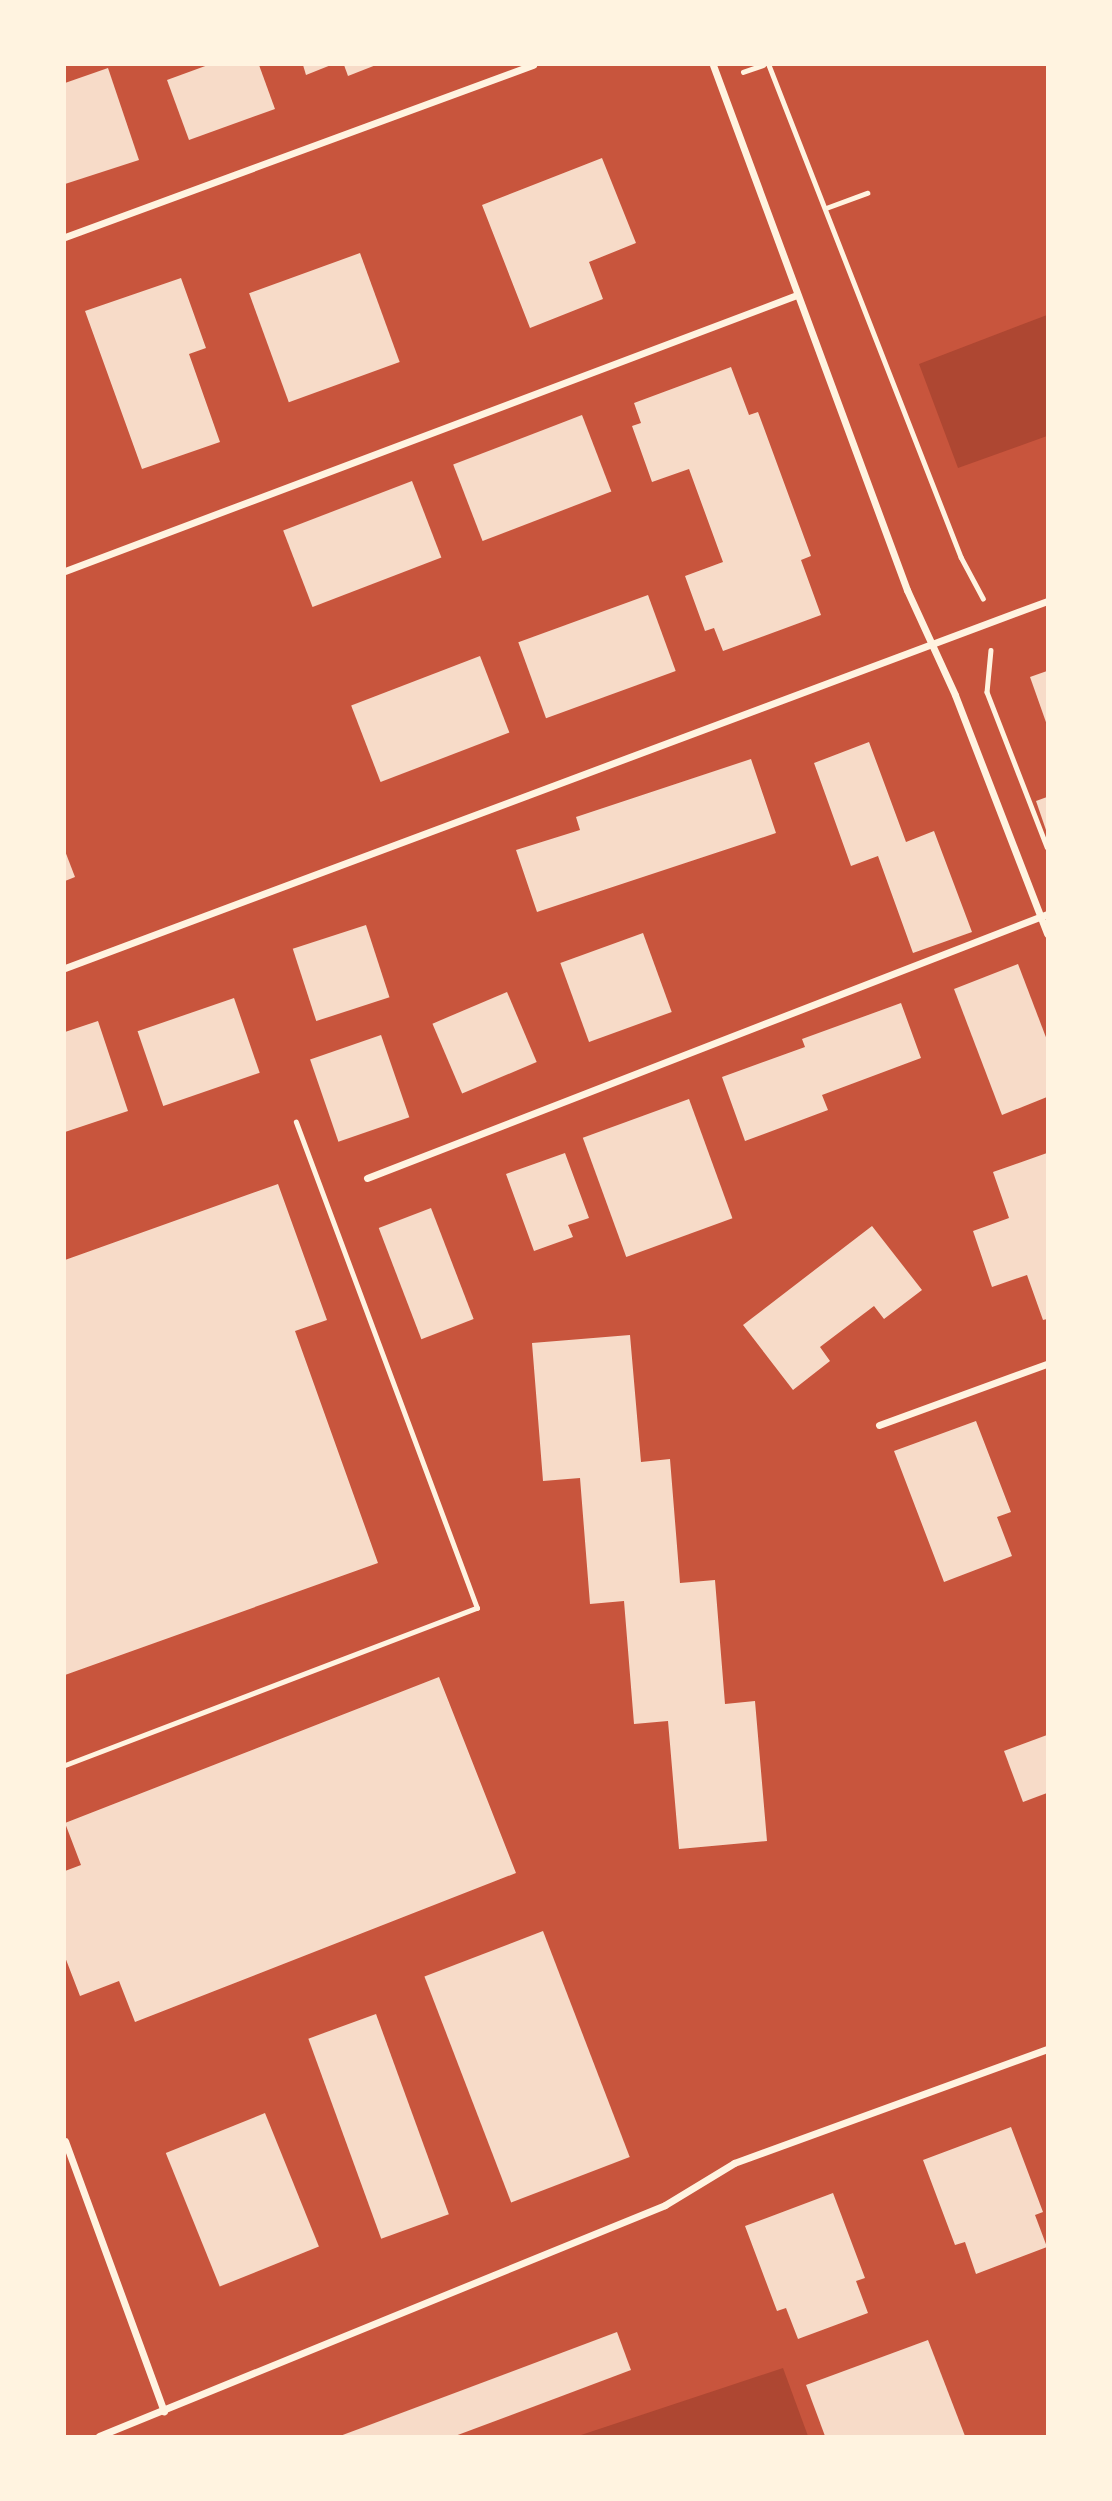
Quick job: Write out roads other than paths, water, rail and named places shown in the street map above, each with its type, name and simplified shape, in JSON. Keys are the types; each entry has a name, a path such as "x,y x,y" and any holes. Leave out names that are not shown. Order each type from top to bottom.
{"street":[{"path":"65,237 533,65"},
{"path":"713,65 927,643 955,695 1044,915 1047,934"},
{"path":"65,571 797,295"},
{"path":"65,968 927,643 1047,601"},
{"path":"367,1178 1044,915"},
{"path":"879,1425 1047,1364"},
{"path":"99,2436 164,2412 665,2205 734,2163 1047,2049"},
{"path":"65,2141 164,2412"}],"lane":[{"path":"65,1765 477,1608 296,1122"}]}
